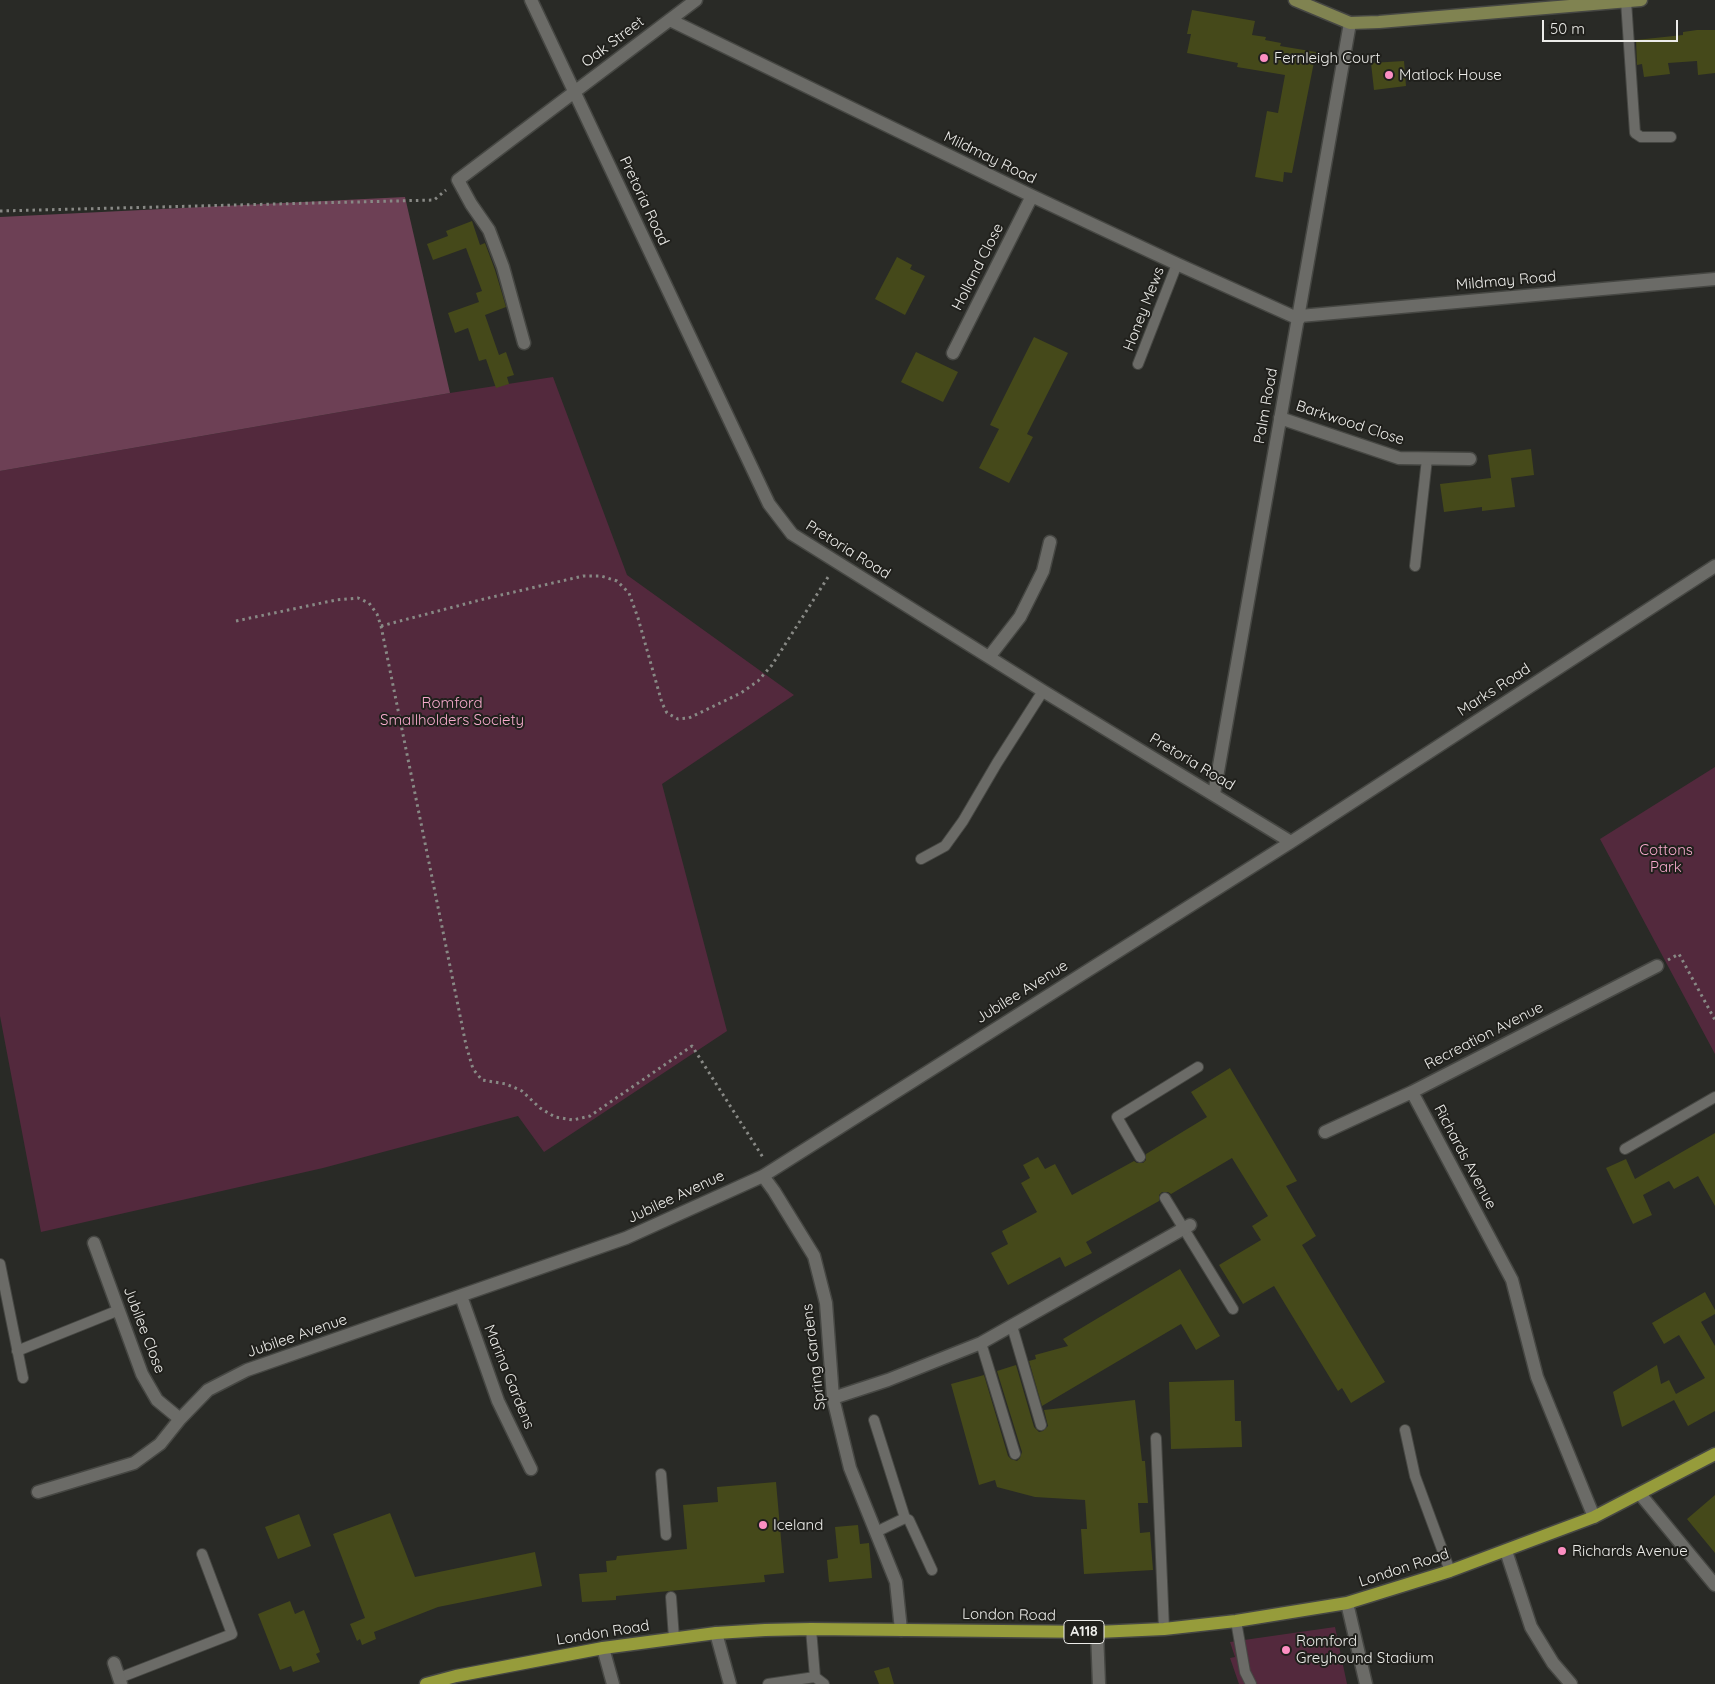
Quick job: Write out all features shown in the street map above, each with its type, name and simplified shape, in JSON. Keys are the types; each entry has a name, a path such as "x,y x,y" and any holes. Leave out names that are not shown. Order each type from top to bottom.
{"main road":[{"name":"London Road","path":"428,1684 456,1676 603,1648 716,1633 811,1629 1097,1632 1164,1629 1236,1621 1346,1603 1450,1571 1594,1517 1715,1454"}],"street":[{"name":"Pretoria Road","path":"531,0 769,504 792,534 1290,842"},
{"name":"Oak Street","path":"458,180 696,0"},
{"path":"1295,0 1350,23 1389,22 1641,0"},
{"name":"Mildmay Road","path":"670,20 1032,196 1177,264 1299,317 1715,279"},
{"name":"Palm Road","path":"1214,794 1350,23"},
{"path":"458,180 489,230 503,267 524,343"},
{"name":"Holland Close","path":"953,353 1032,196"},
{"name":"Barkwood Close","path":"1280,418 1399,458 1470,459"},
{"path":"989,657 1020,617 1043,571 1050,542"},
{"name":"Marks Road","path":"1290,842 1715,566"},
{"name":"Jubilee Avenue","path":"38,1492 134,1463 160,1444 180,1419 208,1390 247,1370 626,1238 767,1173 1290,842"},
{"name":"Recreation Avenue","path":"1325,1132 1412,1092 1657,966"},
{"name":"Richards Avenue","path":"1412,1092 1512,1280 1538,1377 1594,1517"},
{"name":"Spring Gardens","path":"767,1173 814,1256 826,1303 833,1398 850,1468 896,1582 901,1630"},
{"path":"833,1398 896,1377 981,1342 1187,1226"},
{"name":"Jubilee Close","path":"94,1243 142,1374 157,1400 180,1419"},
{"name":"Marina Gardens","path":"461,1296 498,1401 531,1469"},
{"path":"1640,1494 1715,1585"},
{"path":"1506,1551 1531,1627 1553,1663 1571,1684"},
{"path":"1346,1603 1366,1684"},
{"path":"1097,1632 1099,1684"},
{"path":"716,1633 730,1684"},
{"path":"603,1648 613,1684"},
{"path":"114,1663 120,1681"}],"lane":[{"path":"1626,1 1635,133 1641,137 1671,137"},
{"name":"Honey Mews","path":"1138,364 1177,264"},
{"path":"1415,566 1427,459"},
{"path":"921,859 945,846 963,821 1043,691"},
{"path":"1140,1157 1117,1117 1198,1067"},
{"path":"1626,1149 1715,1097"},
{"path":"1165,1198 1187,1226 1233,1309"},
{"path":"0,1264 23,1378"},
{"path":"17,1351 119,1310"},
{"path":"1012,1326 1041,1425"},
{"path":"981,1342 1015,1454"},
{"path":"874,1420 906,1518 932,1570"},
{"path":"1405,1430 1415,1476 1450,1571"},
{"path":"1156,1438 1164,1629"},
{"path":"661,1474 666,1536"},
{"path":"876,1532 906,1518"},
{"path":"120,1681 232,1634 202,1554"},
{"path":"671,1597 674,1638"},
{"path":"1236,1621 1245,1672 1251,1684"},
{"path":"811,1629 815,1677"},
{"path":"768,1684 815,1677 824,1684"}],"path":[{"path":"0,211 434,200 458,180"},
{"path":"381,626 583,576 600,576 617,581 629,593 662,703 667,713 678,719 689,718 741,692 758,681 772,665 837,562"},
{"path":"236,621 336,600 358,598 369,603 377,614 466,1045 473,1069 482,1080 506,1084 522,1091 540,1108 555,1117 573,1120 590,1116 692,1046 755,1147 767,1173"},
{"path":"1657,966 1679,954 1715,1020"}],"green space":[{"name":"Romford Smallholders Society","path":"553,377 627,575 794,695 662,784 727,1031 544,1152 518,1116 323,1168 41,1232 0,1016 0,471"},
{"name":"Cottons Park","path":"1715,767 1715,1054 1600,839"},
{"name":"Romford Greyhound Stadium","path":"1335,1627 1347,1684 1239,1684 1230,1658 1235,1657 1230,1642"}],"shaded area":[{"path":"405,197 450,393 0,471 0,217"}],"building":[{"name":"Fernleigh Court","path":"1192,10 1255,21 1252,35 1266,37 1265,40 1281,43 1280,46 1316,52 1292,173 1284,172 1283,182 1255,177 1267,111 1278,113 1285,75 1237,67 1238,63 1187,53 1191,34 1187,34"},
{"path":"1715,30 1715,73 1698,75 1697,61 1668,63 1670,74 1644,77 1642,64 1637,65 1636,40 1683,35 1683,32"},
{"name":"Matlock House","path":"1404,61 1406,86 1374,90 1371,63"},
{"path":"472,221 480,245 485,243 506,307 485,315 499,355 506,352 514,375 507,377 509,384 496,388 486,359 479,361 468,328 455,333 448,313 479,302 476,293 482,291 466,248 433,260 427,244 448,236 446,231"},
{"path":"897,257 912,265 910,269 925,276 905,315 875,299"},
{"path":"1034,337 1068,353 1027,434 1033,437 1009,483 979,468 999,429 990,425"},
{"path":"916,352 958,372 943,402 901,382"},
{"path":"1531,449 1534,475 1511,478 1515,507 1482,511 1482,507 1444,512 1440,484 1491,478 1488,455"},
{"path":"1230,1068 1297,1181 1286,1186 1316,1236 1302,1245 1385,1382 1351,1403 1342,1388 1338,1391 1274,1286 1243,1304 1219,1265 1261,1240 1252,1226 1268,1216 1232,1158 1171,1194 1162,1192 1159,1195 1159,1201 1086,1242 1092,1253 1065,1267 1060,1257 1008,1285 991,1253 1008,1244 1002,1231 1037,1212 1021,1183 1030,1178 1023,1165 1038,1157 1045,1169 1055,1164 1072,1195 1134,1161 1143,1163 1146,1160 1146,1154 1207,1117 1191,1092"},
{"path":"1715,1133 1715,1206 1698,1176 1674,1189 1669,1181 1643,1195 1652,1215 1633,1224 1606,1168 1626,1159 1635,1179"},
{"path":"1180,1269 1220,1336 1196,1350 1181,1324 1042,1406 1029,1361 1036,1359 1035,1355 1068,1346 1063,1339"},
{"path":"1705,1292 1715,1310 1715,1314 1701,1322 1715,1346 1715,1411 1688,1426 1674,1400 1622,1427 1613,1392 1657,1365 1661,1384 1669,1380 1676,1394 1705,1378 1679,1335 1664,1344 1652,1323"},
{"path":"1016,1365 1034,1427 1039,1432 1048,1426 1044,1410 1135,1400 1142,1461 1145,1461 1148,1503 1138,1503 1140,1533 1150,1532 1153,1570 1084,1574 1081,1529 1087,1529 1085,1500 1035,1497 997,1487 995,1480 979,1485 951,1384 984,1375 1008,1456 1017,1461 1022,1452 997,1371"},
{"path":"1234,1380 1235,1421 1241,1421 1242,1447 1171,1449 1169,1382"},
{"path":"776,1482 784,1573 764,1575 765,1582 616,1596 616,1600 582,1602 579,1574 607,1572 606,1561 616,1560 617,1556 687,1549 683,1505 718,1502 717,1487"},
{"path":"1715,1495 1715,1553 1687,1519"},
{"path":"390,1513 415,1577 535,1552 542,1586 438,1607 374,1632 376,1639 362,1645 360,1639 357,1641 350,1624 365,1618 333,1534"},
{"path":"299,1514 311,1546 278,1559 265,1527"},
{"path":"858,1525 860,1544 869,1543 872,1578 829,1582 827,1560 838,1558 835,1527"},
{"path":"290,1601 295,1614 304,1610 320,1652 316,1654 320,1662 293,1672 291,1666 280,1670 258,1614"},
{"path":"889,1667 894,1684 879,1684 874,1671"}],"place":[{"name":"Fernleigh Court","path":"1264,58"},
{"name":"Matlock House","path":"1389,75"},
{"name":"Iceland","path":"763,1525"},
{"name":"Richards Avenue","path":"1562,1551"},
{"name":"Romford Greyhound Stadium","path":"1286,1650"}]}
